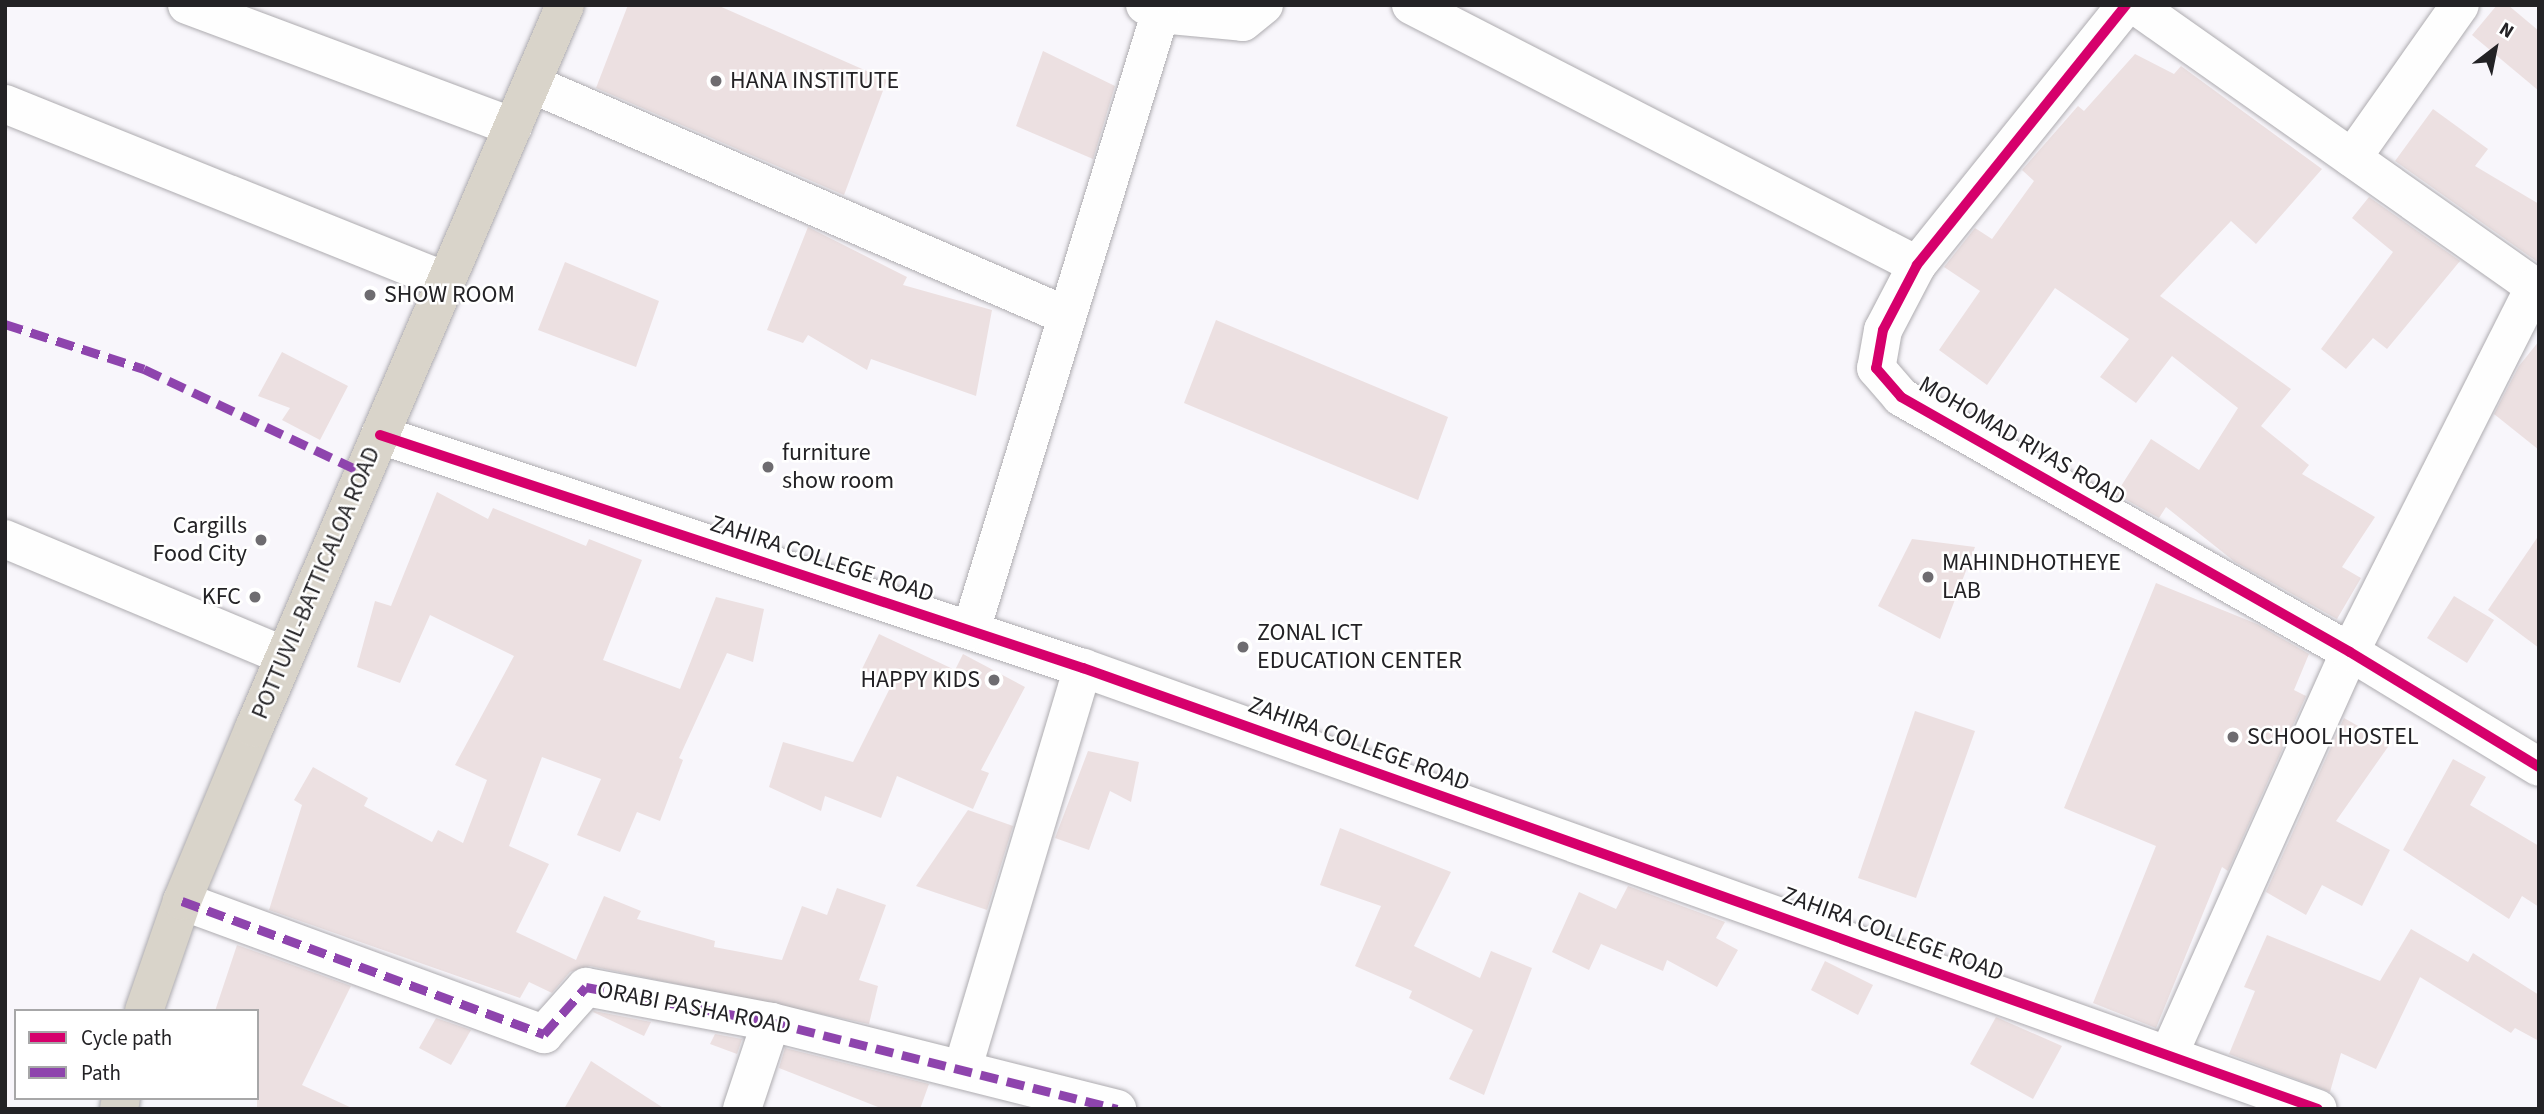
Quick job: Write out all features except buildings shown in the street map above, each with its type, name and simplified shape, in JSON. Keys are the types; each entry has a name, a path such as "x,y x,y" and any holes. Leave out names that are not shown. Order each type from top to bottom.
{"highway":[{"name":"POTTUVIL-BATTICALOA ROAD","path":"145,1009 182,901 565,5"}],"street":[{"path":"187,5 513,127"},
{"path":"971,630 1152,10 1243,22 1264,5"},
{"path":"1411,5 1917,265"},
{"name":"MOHOMAD RIYAS ROAD","path":"2126,5 1917,265 1883,330 1876,369 1901,397 2350,652 2539,767"},
{"path":"2135,5 2537,289 2350,652 2169,1054"},
{"path":"2351,158 2460,5"},
{"path":"531,85 1065,315"},
{"path":"5,104 446,281"},
{"name":"ZAHIRA COLLEGE ROAD","path":"380,435 1083,668 2318,1109"},
{"path":"5,538 285,656"},
{"path":"963,1068 1083,668"},
{"name":"ORABI PASHA ROAD","path":"182,901 544,1034 586,987 771,1023 963,1068 1117,1109"},
{"path":"742,1109 771,1023"}],"marked path":[{"path":"5,324 144,369 364,473"},
{"path":"182,901 544,1034 586,987 771,1022 1117,1109"}],"cycle path":[{"path":"2126,5 1917,265 1883,330 1876,368 1901,397 2350,652 2539,767"},
{"path":"380,435 1083,668 2318,1109"}],"place":[{"name":"HANA INSTITUTE","path":"716,81"},
{"name":"SHOW ROOM","path":"370,295"},
{"name":"furniture show room","path":"768,467"},
{"name":"Cargills Food City","path":"261,540"},
{"name":"MAHINDHOTHEYE LAB","path":"1928,577"},
{"name":"KFC","path":"255,597"},
{"name":"ZONAL ICT EDUCATION CENTER","path":"1243,647"},
{"name":"HAPPY KIDS","path":"994,680"},
{"name":"SCHOOL HOSTEL","path":"2233,737"}]}
